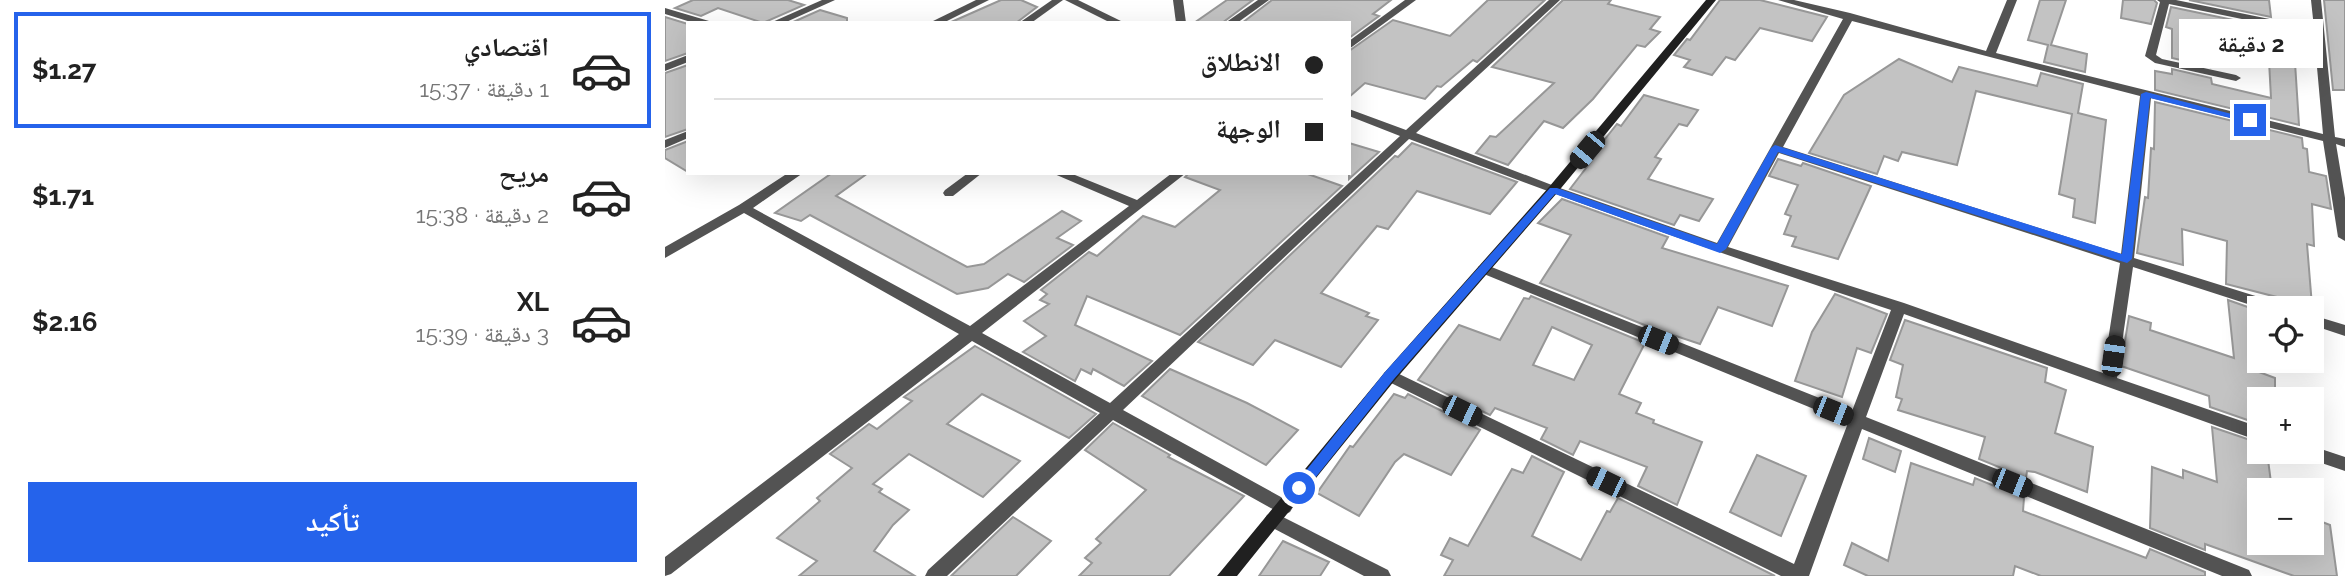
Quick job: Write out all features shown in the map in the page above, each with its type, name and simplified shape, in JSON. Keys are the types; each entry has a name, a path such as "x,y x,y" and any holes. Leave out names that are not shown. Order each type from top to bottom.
{"main road":[{"path":"1226,576 1389,376 1553,190 1711,0"}],"street":[{"path":"780,21 831,0"},
{"path":"938,21 984,0"},
{"path":"1027,21 1058,0"},
{"path":"1070,0 1116,21"},
{"path":"1178,0 1181,21"},
{"path":"1233,21 1264,0"},
{"path":"1351,45 1411,0"},
{"path":"934,576 1112,413 1407,134 1555,0"},
{"path":"1783,0 1990,55 2345,143"},
{"path":"1990,55 2013,0"},
{"path":"2237,78 2159,61 2150,56 2163,0 2319,32"},
{"path":"2316,0 2329,139 2345,237"},
{"path":"665,11 698,21"},
{"path":"1720,249 1850,16"},
{"path":"665,68 686,59"},
{"path":"2109,380 2127,259 2146,94"},
{"path":"1351,113 1553,190 1720,249 1899,307 2247,430"},
{"path":"665,144 686,135"},
{"path":"1775,148 2247,298"},
{"path":"665,253 744,208 794,175"},
{"path":"949,193 973,175"},
{"path":"1063,175 1138,205"},
{"path":"665,568 1177,175"},
{"path":"744,208 1112,413 1383,576"},
{"path":"1484,269 2243,576"},
{"path":"1389,376 1799,576 1899,307"},
{"path":"2324,324 2345,331"},
{"path":"2324,457 2345,464"}],"building":[{"path":"693,0 788,0 804,5 768,21 757,21 718,8 701,16 675,8"},
{"path":"1001,0 1021,0 1037,7 1019,21 954,21"},
{"path":"1227,0 1253,0 1225,21 1197,21"},
{"path":"1272,0 1391,0 1373,14 1379,16 1351,37 1351,21 1245,21"},
{"path":"1488,0 1545,0 1477,62 1473,60 1441,87 1437,86 1425,99 1365,83 1351,95 1351,50 1393,20 1450,36"},
{"path":"1563,0 1611,0 1608,4 1660,17 1650,29 1660,32 1645,47 1637,45 1593,99 1563,128 1544,121 1508,165 1476,153 1490,136 1496,137 1554,83 1492,67"},
{"path":"1720,0 1760,0 1827,17 1812,41 1760,28 1735,60 1726,57 1712,75 1684,67 1690,60 1674,55 1687,39 1690,40"},
{"path":"2040,0 2066,0 2051,45 2087,54 2085,72 2044,62 2048,45 2028,40"},
{"path":"2123,0 2154,0 2157,3 2151,24 2121,18"},
{"path":"2189,0 2269,0 2271,17"},
{"path":"2324,0 2345,0 2345,90 2333,90"},
{"path":"2171,7 2272,28 2273,42 2294,47 2299,125 2155,90 2155,71 2172,74 2172,69 2211,78 2212,84 2271,98 2268,42 2207,29 2210,67 2172,58 2172,29 2166,27"},
{"path":"820,10 847,18 847,21 795,21"},
{"path":"665,17 686,23 686,54 665,61"},
{"path":"1899,59 1952,82 1959,67 2037,86 2041,73 2083,84 2078,113 2106,120 2095,223 2073,217 2075,199 2059,194 2072,114 1976,91 1957,165 1902,152 1898,161 1884,156 1877,174 1809,153 1844,95"},
{"path":"686,66 686,130 665,137 665,73"},
{"path":"1644,95 1698,110 1687,126 1679,124 1655,157 1661,159 1648,179 1713,199 1699,221 1680,215 1674,225 1570,189 1593,159 1590,158 1617,124 1621,126"},
{"path":"2155,102 2302,138 2303,148 2307,149 2309,172 2326,176 2331,209 2312,204 2314,246 2307,244 2311,296 2273,296 2226,284 2227,241 2182,229 2183,265 2137,253 2145,197 2148,198 2151,148 2154,149"},
{"path":"686,142 686,171 665,158 665,150"},
{"path":"1412,143 1517,182 1490,214 1417,191 1388,229 1377,226 1321,293 1369,313 1366,316 1378,320 1341,367 1275,340 1253,365 1198,342 1395,156 1398,157"},
{"path":"1351,144 1379,152 1349,179"},
{"path":"1778,159 1801,166 1803,163 1871,186 1838,259 1792,246 1796,237 1784,234 1791,216 1785,214 1798,185 1769,176"},
{"path":"829,175 865,175 836,196 967,267 984,264 1062,211 1081,221 1057,238 1073,245 1024,282 1008,274 988,288 957,294 810,215 801,221 775,213"},
{"path":"1311,175 1342,186 1180,335 1087,296 1075,325 1152,361 1124,386 1093,369 1091,374 1081,369 1075,381 1023,352 1046,336 1024,321 1049,304 1040,300 1047,294 1041,290 1089,252 1097,256 1143,216 1175,227 1220,190 1185,177"},
{"path":"1562,199 1668,237 1662,248 1788,286 1772,326 1718,307 1700,344 1652,328 1540,283 1571,235 1538,223"},
{"path":"1835,294 1887,314 1871,353 1857,348 1842,397 1795,381 1812,332"},
{"path":"1531,296 1645,343 1619,394 1641,403 1636,413 1654,420 1653,423 1702,442 1677,505 1638,486 1647,467 1580,441 1573,455 1541,439 1547,428 1495,408 1490,415 1418,380 1459,325 1500,340 1524,298 1529,299","holes":["1552,327 1592,345 1574,380 1533,365"]},
{"path":"2228,300 2247,307 2247,373 2262,373 2275,378 2275,387 2247,387 2247,420 2210,407 2209,396 2121,366 2129,316 2151,323 2150,330 2234,358"},
{"path":"1905,320 2047,368 2045,382 2066,390 2055,433 2093,447 2087,492 2035,472 2027,471 2026,478 1979,459 1985,437 1898,410 1902,399 1896,397 1903,365 1890,360"},
{"path":"975,346 1096,414 1069,438 982,394 947,424 1020,461 983,497 909,454 873,484 882,489 879,492 909,510 893,525 874,551 915,576 799,576 817,561 777,538 820,501 817,498 852,468 830,454 869,424 877,429 912,401 904,397"},
{"path":"1170,369 1247,403 1298,430 1266,465 1142,396"},
{"path":"1394,394 1405,398 1408,394 1480,430 1451,475 1404,454 1395,462 1359,516 1317,493 1350,446 1353,447"},
{"path":"1113,423 1170,455 1168,457 1244,496 1169,576 1079,576 1092,563 1085,558 1101,543 1096,539 1146,490 1085,450"},
{"path":"2212,427 2247,439 2247,464 2269,464 2270,478 2247,478 2247,555 2324,555 2324,523 2330,525 2337,576 2294,576 2205,544 2205,550 2150,528 2152,467 2183,478 2183,470 2217,482"},
{"path":"1869,438 1901,451 1895,472 1863,459"},
{"path":"1757,455 1806,476 1781,536 1730,512"},
{"path":"1532,456 1564,472 1532,536 1581,560 1607,511 1610,512 1618,498 1775,576 1444,576 1453,560 1441,555 1450,538 1468,546 1512,469 1523,473"},
{"path":"1911,463 1973,485 1975,478 2024,498 2023,511 2146,558 2150,549 2205,572 2205,576 2041,576 2015,566 2013,576 1868,576 1844,565 1852,543 1888,561"},
{"path":"1013,517 1051,541 1016,576 951,576"},
{"path":"1283,541 1329,562 1320,576 1259,576"}],"route":[{"path":"1299,488 1389,376 1553,190 1720,249 1775,148 2127,259 2146,94 2250,120"}]}
